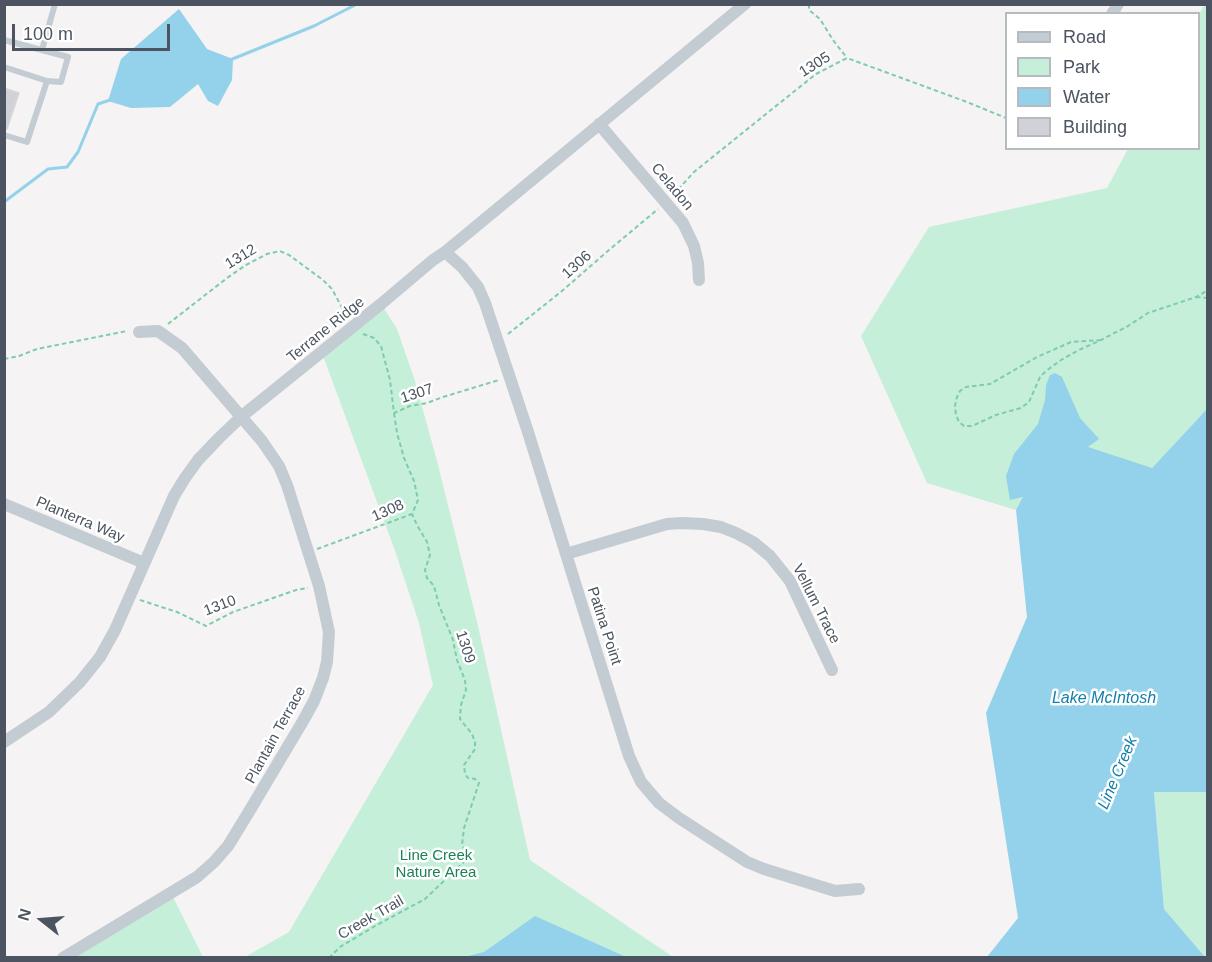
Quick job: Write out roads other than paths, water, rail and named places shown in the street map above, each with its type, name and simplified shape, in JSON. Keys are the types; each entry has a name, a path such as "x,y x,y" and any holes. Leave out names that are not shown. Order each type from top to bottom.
{"street":[{"name":"Terrane Ridge","path":"4,742 49,712 80,682 100,657 115,630 174,496 205,453 242,416 354,327 745,4"},
{"name":"Celadon","path":"600,124 683,224 694,246 699,280"},
{"name":"Patina Point","path":"445,252 478,286 485,303 629,756 641,782 659,802 679,818 747,862 764,870 835,891 859,889"},
{"name":"Plantain Terrace","path":"63,957 197,877 214,862 228,846 303,721 314,701 327,663 329,632 320,586 279,466 242,416 182,348 158,330 139,332"},
{"name":"Planterra Way","path":"4,504 144,563"},
{"name":"Vellum Trace","path":"566,554 667,524 703,524 721,527 736,533 753,542 770,556 790,580 832,670"}],"lane":[{"path":"42,50 55,4"},
{"path":"4,40 68,57 62,82 47,81 4,67"},
{"path":"4,135 27,141 47,81"}],"water":[{"path":"179,9 207,49 233,59 232,80 218,106 208,101 198,84 170,107 131,108 108,101 121,59"},
{"name":"Lake McIntosh","path":"1055,373 1062,377 1080,418 1099,439 1088,447 1152,468 1207,409 1207,792 1154,792 1164,909 1205,957 987,957 1018,918 986,713 1027,617 1016,510 1023,497 1010,500 1006,476 1014,454 1038,424 1045,400 1046,385 1050,375"},
{"path":"535,916 626,957 464,957 484,952"}],"waterway":[{"path":"230,60 314,26 357,4"},
{"path":"4,202 48,169 67,167 78,152 98,104 110,100"}],"water label":[{"name":"Line Creek","path":"1118,773"}],"park label":[{"name":"Line Creek Nature Area","path":"436,864"}]}
